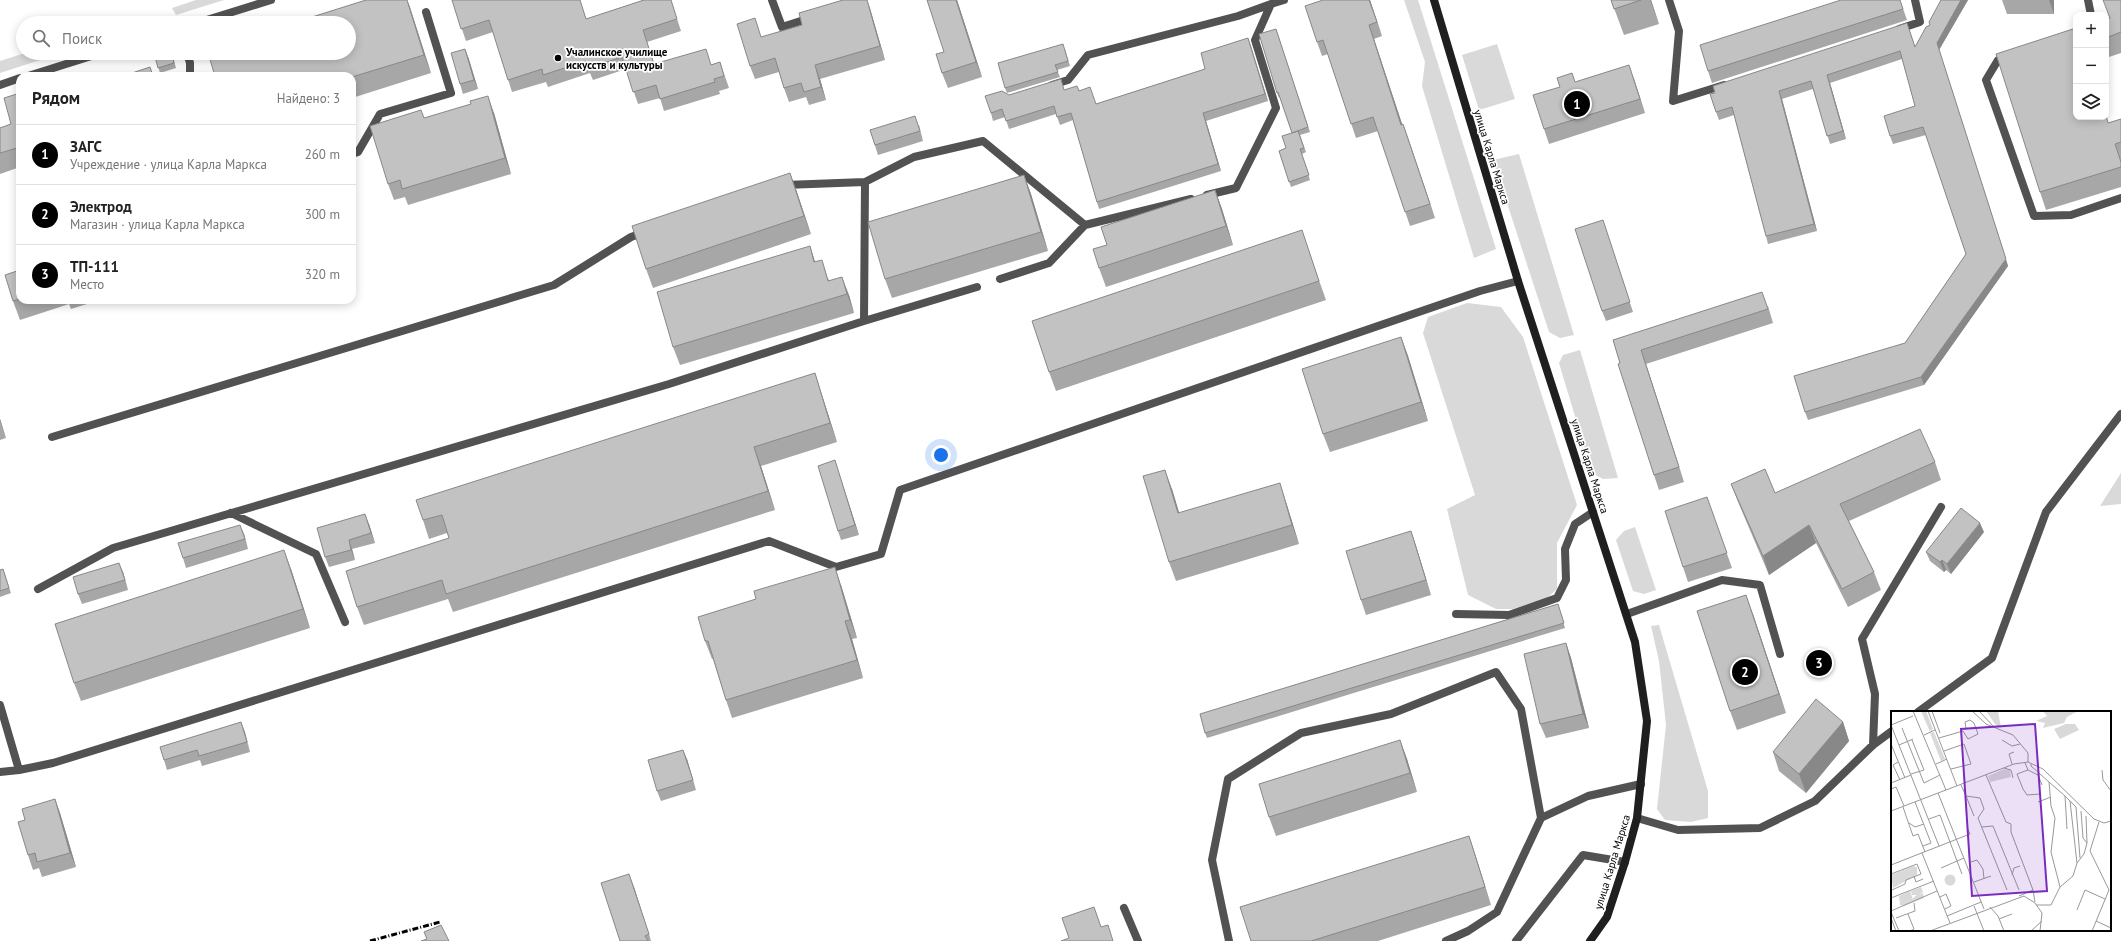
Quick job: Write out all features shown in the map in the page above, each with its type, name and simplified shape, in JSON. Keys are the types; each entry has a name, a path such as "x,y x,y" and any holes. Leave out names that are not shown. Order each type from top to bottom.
{"main road":[{"name":"улица Карла Маркса","path":"1434,0 1518,281 1636,642 1647,721 1637,818 1625,862 1607,917 1590,941"}],"street":[{"path":"220,16 271,0"},
{"path":"772,0 782,27 818,16"},
{"path":"1046,86 1068,80 1088,55 1238,16 1284,0"},
{"path":"1669,0 1678,31 1673,101 1733,82"},
{"path":"1890,32 1920,22 1915,0"},
{"path":"2088,0 2090,12"},
{"path":"1000,279 1048,263 1085,225 1236,188 1276,108 1256,40 1271,4"},
{"path":"356,153 358,152 380,114 451,93 426,12"},
{"path":"2020,52 1998,60 1986,80 2034,216 2071,215 2121,198"},
{"path":"41,72 79,60"},
{"path":"189,60 190,72"},
{"path":"0,85 16,79"},
{"path":"778,187 785,184 865,182 914,157 983,141 1085,225"},
{"path":"864,321 865,182"},
{"path":"52,437 554,285 631,237 653,229"},
{"path":"0,772 19,770 61,761 769,540 836,568 881,554 900,490 1472,293 1518,281"},
{"path":"38,589 113,548 669,384 864,321 977,287"},
{"path":"1919,711 1992,658 2046,512 2121,414"},
{"path":"1873,745 1875,694 1862,638 1941,507"},
{"path":"1456,614 1509,615 1557,598 1566,580 1565,549 1575,524 1593,512"},
{"path":"230,513 316,554 345,622"},
{"path":"1627,614 1722,580 1760,585 1780,654"},
{"path":"1229,941 1212,860 1228,779 1301,733 1391,714 1496,672 1521,709 1541,818 1497,912 1468,931 1446,941"},
{"path":"0,705 19,770"},
{"path":"1637,818 1678,830 1760,828 1815,801 1873,745 1891,732"},
{"path":"1541,818 1588,796 1641,784"},
{"path":"1516,941 1583,855 1625,862"},
{"path":"1124,908 1138,941"}],"shaded area":[{"path":"196,0 224,0 176,15 172,8"},
{"path":"1404,0 1418,0 1496,249 1474,258 1422,86 1425,62"},
{"path":"1497,44 1515,99 1479,110 1462,55"},
{"path":"16,56 16,60 40,60 0,73 0,61"},
{"path":"1519,154 1574,335 1560,338 1549,332 1493,160"},
{"path":"1467,303 1501,307 1523,337 1577,505 1557,543 1557,589 1547,598 1513,609 1496,609 1468,595 1447,509 1475,495 1423,333 1428,317"},
{"path":"1580,350 1618,478 1603,479 1592,473 1559,363 1563,355"},
{"path":"2121,473 2121,504 2100,506"},
{"path":"1635,527 1656,590 1644,594 1633,591 1616,540 1624,531"},
{"path":"1659,625 1708,791 1708,818 1691,822 1665,820 1657,809 1666,725 1659,661 1651,626"}],"building":[{"path":"366,0 407,0 424,55 356,76 356,72 214,72 210,60 356,60 356,16 315,16"},
{"path":"452,0 580,0 586,19 644,0 671,0 677,19 643,30 654,64 706,49 711,65 720,62 724,76 714,79 715,82 660,99 656,85 633,92 622,57 588,68 586,61 543,75 542,69 508,80 489,20 461,29"},
{"path":"843,0 867,0 880,46 815,65 821,87 804,92 801,83 784,88 775,58 750,66 737,24 755,18 761,37 802,25 799,13"},
{"path":"927,0 956,0 976,62 942,73 936,54 944,52"},
{"path":"1323,0 1369,0 1377,22 1369,25 1401,125 1403,124 1430,204 1405,212 1373,117 1351,124 1323,40 1317,42 1305,6"},
{"path":"1611,0 1641,0 1614,9"},
{"path":"1841,0 1900,0 1903,9 1708,71 1700,45"},
{"path":"1941,0 1961,0 1937,43 2006,259 1921,377 1805,412 1794,376 1905,343 1966,254 1923,127 1890,136 1884,116 1915,106 1900,51 1827,75 1843,131 1827,136 1811,81 1779,91 1814,224 1766,236 1732,107 1716,112 1710,94 1715,93 1713,86 1907,23 1915,47 1926,27 1930,25 1929,22"},
{"path":"2103,0 2121,0 2121,32 2109,37 2110,18 2109,12"},
{"path":"1276,29 1308,127 1292,133 1278,92 1277,93 1259,34"},
{"path":"2073,29 2073,120 2107,120 2108,123 2121,119 2121,142 2115,144 2121,162 2121,167 2040,192 1996,54"},
{"path":"1248,38 1265,94 1203,113 1218,164 1097,202 1071,113 1057,117 1054,106 1006,121 1002,109 991,113 985,96 1002,91 1009,95 1061,79 1064,90 1077,86 1079,91 1090,87 1096,104 1205,69 1201,53"},
{"path":"1063,44 1068,61 1055,65 1058,72 1005,88 998,63"},
{"path":"465,49 474,80 460,84 451,53"},
{"path":"156,60 173,60 174,63 158,68"},
{"path":"1629,65 1640,99 1544,129 1533,95 1560,87 1557,78 1572,73 1575,82"},
{"path":"150,67 152,72 135,72"},
{"path":"16,94 16,148 0,153 0,128 11,124 4,98"},
{"path":"488,96 505,158 402,189 400,180 388,184 370,126 421,110 424,118 471,104 470,101"},
{"path":"915,116 920,131 875,145 870,130"},
{"path":"1298,131 1304,148 1300,149 1309,175 1289,182 1279,151 1286,148 1282,136"},
{"path":"790,173 804,216 646,269 632,226"},
{"path":"1024,175 1041,232 885,279 868,222"},
{"path":"1215,190 1226,226 1099,268 1093,249 1107,245 1101,227"},
{"path":"1603,220 1630,302 1602,311 1575,229"},
{"path":"1302,230 1319,281 1049,372 1032,321"},
{"path":"810,246 814,262 822,260 828,281 842,277 847,294 673,347 657,292"},
{"path":"16,271 16,300 13,301 5,275"},
{"path":"1762,292 1768,309 1641,350 1679,467 1654,475 1618,364 1620,363 1613,340"},
{"path":"1401,337 1421,402 1323,434 1302,369"},
{"path":"815,373 830,423 754,447 768,491 446,594 442,580 357,607 346,571 449,538 442,515 423,520 416,500"},
{"path":"1920,429 1935,462 1840,504 1874,572 1842,589 1809,525 1763,556 1731,484 1765,469 1775,493"},
{"path":"835,460 855,525 838,531 818,466"},
{"path":"1165,470 1178,513 1280,483 1292,525 1169,562 1143,476"},
{"path":"1707,497 1727,553 1683,567 1665,511"},
{"path":"1961,508 1980,523 1947,564 1942,560 1940,562 1926,552"},
{"path":"365,514 371,533 349,540 351,550 325,557 317,528"},
{"path":"240,525 245,539 183,558 178,543"},
{"path":"1411,531 1426,580 1361,600 1346,551"},
{"path":"284,550 303,609 74,683 55,624"},
{"path":"119,563 125,580 78,594 73,577"},
{"path":"835,567 850,620 845,621 857,660 726,700 708,641 705,641 698,617 756,599 754,591"},
{"path":"3,569 9,588 0,591 0,570"},
{"path":"1746,595 1779,694 1730,711 1697,611"},
{"path":"1558,604 1564,623 1205,733 1200,714"},
{"path":"1566,643 1583,714 1540,724 1524,654"},
{"path":"1816,699 1843,722 1799,774 1773,752"},
{"path":"241,722 247,742 199,756 197,750 164,760 160,747"},
{"path":"1400,740 1410,773 1269,817 1259,784"},
{"path":"683,750 693,780 657,791 648,760"},
{"path":"55,799 70,853 37,862 35,853 28,855 18,822 25,820 22,809"},
{"path":"1469,836 1485,887 1311,941 1251,941 1240,907"},
{"path":"629,874 649,934 645,936 648,941 620,941 601,883"},
{"path":"1094,907 1101,927 1108,925 1113,941 1061,941 1069,938 1062,918"},
{"path":"441,925 449,941 421,941 427,939 424,932"}],"railway":[{"path":"370,941 440,922"}],"place":[{"name":"Учалинское училище искусств и культуры","path":"558,58"},
{"name":"ЗАГС","path":"1577,104"},
{"name":"ТП-111","path":"1819,663"},
{"name":"Электрод","path":"1745,672"}]}
